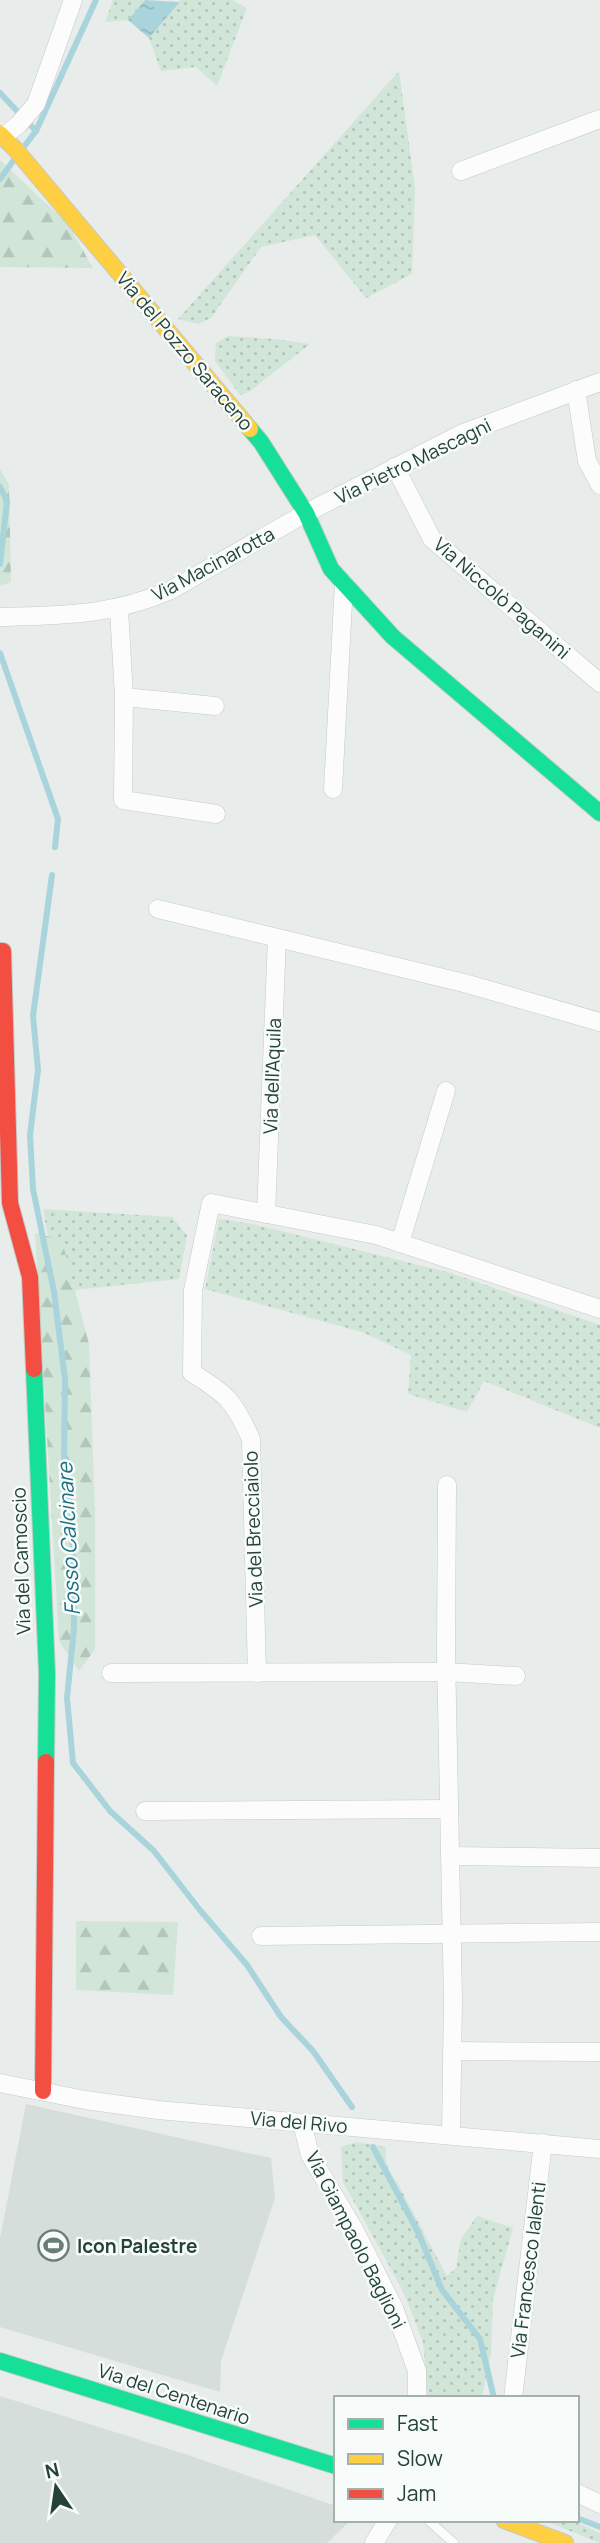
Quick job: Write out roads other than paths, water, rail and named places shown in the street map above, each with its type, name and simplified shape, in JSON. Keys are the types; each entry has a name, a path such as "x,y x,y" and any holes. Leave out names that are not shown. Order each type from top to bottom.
{"street":[{"path":"1,136 19,124 36,104 73,0"},
{"path":"461,171 600,119"},
{"name":"Via del Pozzo Saraceno","path":"1,136 16,150 261,442 306,513 331,569 344,584 393,637 600,813"},
{"name":"Via Pietro Mascagni","path":"306,513 461,434 600,382"},
{"path":"576,390 587,461 600,485"},
{"name":"Via Niccolò Paganini","path":"395,467 432,539 600,683"},
{"name":"Via Macinarotta","path":"0,617 119,609 171,590 306,513"},
{"path":"333,789 344,584"},
{"path":"119,609 124,696 122,800 216,814"},
{"path":"124,696 215,706"},
{"path":"158,909 464,983 600,1022"},
{"name":"Via dell'Aquila","path":"266,1214 277,938"},
{"name":"Via del Camoscio","path":"0,951 3,951 4,1099 10,1203 30,1278 47,1673 43,2091"},
{"path":"400,1243 446,1091"},
{"name":"Via del Brecciaiolo","path":"257,1673 251,1439 239,1413 222,1391 192,1373 193,1290 211,1203 266,1214"},
{"path":"266,1214 376,1235 600,1309"},
{"path":"447,1485 446,1672 452,1934 451,2135"},
{"path":"111,1673 446,1672 516,1676"},
{"path":"145,1811 449,1809"},
{"path":"450,1856 600,1858"},
{"path":"261,1937 600,1932"},
{"path":"452,2051 600,2052"},
{"name":"Via del Rivo","path":"0,2083 85,2100 158,2110 600,2149"},
{"name":"Via Giampaolo Baglioni","path":"302,2123 310,2155 354,2229 394,2308 417,2371 417,2396"},
{"name":"Via Francesco Ialenti","path":"513,2396 543,2143"},
{"name":"Via del Centenario","path":"0,2361 334,2465"},
{"path":"579,2494 600,2504"},
{"path":"374,2543 387,2522"},
{"path":"509,2522 565,2543"}],"lane":[{"path":"430,2522 454,2543"}],"water":[{"path":"145,0 180,2 149,38 128,20"}],"waterway":[{"name":"Fosso Calcinare","path":"23,148 36,131 96,0"},
{"path":"0,93 36,131"},
{"name":"Fosso Calcinare","path":"0,179 16,157"},
{"name":"Fosso Calcinare","path":"0,487 7,501 0,564"},
{"name":"Fosso Calcinare","path":"0,653 58,819 55,847"},
{"name":"Fosso Calcinare","path":"52,875 33,1016 38,1070 30,1135 33,1189 54,1292 65,1379 64,1466 73,1548 74,1628 67,1698 73,1763 110,1811 154,1851 247,1965 281,2017 313,2051 352,2107"},
{"name":"Fosso Calcinare","path":"373,2147 418,2232 442,2290 480,2339 494,2396"},
{"name":"Fosso Calcinare","path":"579,2519 600,2527"}],"place":[{"name":"Icon Palestre","path":"54,2246"}]}
